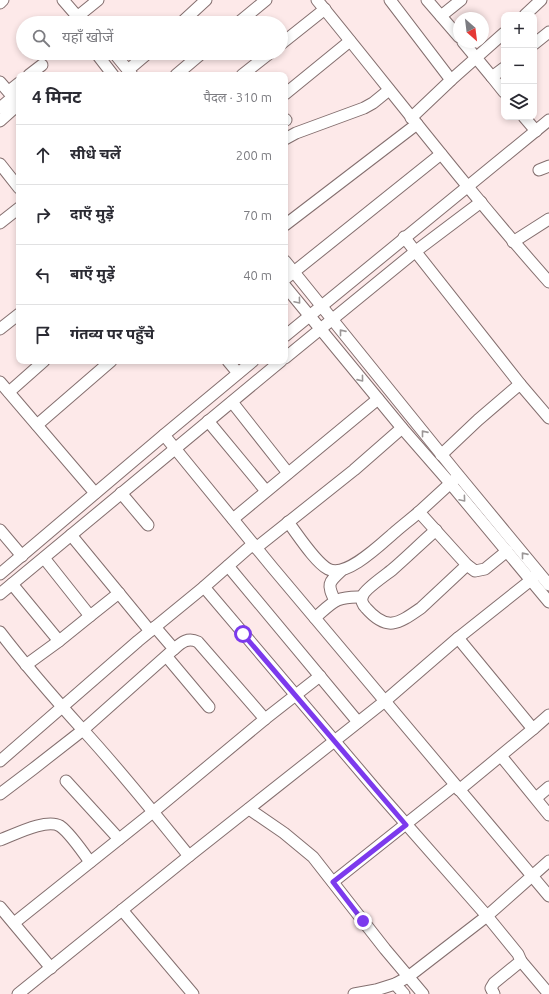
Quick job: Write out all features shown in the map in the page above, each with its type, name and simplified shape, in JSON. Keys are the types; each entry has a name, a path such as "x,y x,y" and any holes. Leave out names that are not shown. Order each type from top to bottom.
{"street":[{"path":"0,3 3,0"},
{"path":"63,0 77,16"},
{"path":"85,16 98,0"},
{"path":"189,16 206,0"},
{"path":"247,16 266,0"},
{"path":"317,0 513,242 549,282"},
{"path":"390,0 451,80"},
{"path":"427,0 453,30"},
{"path":"441,16 461,0"},
{"path":"528,12 541,0"},
{"path":"288,38 325,9"},
{"path":"537,42 549,32"},
{"path":"288,223 414,121 451,80 501,36"},
{"path":"288,92 350,41"},
{"path":"468,48 501,88"},
{"path":"101,60 111,72"},
{"path":"120,60 130,72 141,60"},
{"path":"180,72 194,60"},
{"path":"246,72 261,60"},
{"path":"34,72 42,65"},
{"path":"492,77 501,70"},
{"path":"0,82 15,99"},
{"path":"288,137 373,104 389,90"},
{"path":"0,108 15,99"},
{"path":"0,120 15,99"},
{"path":"527,120 536,131"},
{"path":"288,334 404,237 549,120"},
{"path":"288,277 441,154"},
{"path":"0,164 16,184"},
{"path":"288,356 416,251 481,202"},
{"path":"0,223 16,210"},
{"path":"513,242 549,219"},
{"path":"404,237 520,384 549,418"},
{"path":"288,264 441,455 454,479 507,551 534,576 549,585"},
{"path":"288,290 402,428 454,479 534,576 549,602"},
{"path":"0,329 16,316"},
{"path":"9,392 41,364"},
{"path":"37,425 108,364"},
{"path":"230,364 238,373"},
{"path":"0,574 249,364"},
{"path":"0,594 277,364"},
{"path":"0,382 95,493"},
{"path":"441,455 478,420 520,384"},
{"path":"233,519 378,399"},
{"path":"232,402 288,473"},
{"path":"208,421 266,491"},
{"path":"0,761 152,629 228,566 288,522 354,470 402,428"},
{"path":"164,435 315,618 549,896"},
{"path":"335,601 329,589 330,581 341,571 359,561 377,548 419,512 454,479"},
{"path":"121,494 148,525"},
{"path":"419,512 467,565 475,571 480,571 507,551"},
{"path":"288,522 323,566 333,571 341,571"},
{"path":"0,530 22,556"},
{"path":"436,530 393,569 366,590 362,597 364,606 378,620 384,623 395,623 421,608 467,565"},
{"path":"71,535 119,593 152,629 209,707"},
{"path":"44,558 90,616"},
{"path":"228,566 358,722"},
{"path":"18,994 334,740 385,701 458,638 534,576"},
{"path":"12,584 59,641"},
{"path":"204,587 406,825 487,916 518,954 521,962 549,994"},
{"path":"26,665 59,641 119,593"},
{"path":"315,618 335,601 348,596 362,597"},
{"path":"0,632 62,708 83,730 189,856"},
{"path":"458,638 533,729"},
{"path":"0,794 34,770 83,730 186,640 190,639 198,642 265,719"},
{"path":"14,923 320,676"},
{"path":"333,882 406,825 501,756 549,715"},
{"path":"501,756 549,814"},
{"path":"66,781 119,839"},
{"path":"536,798 549,787"},
{"path":"249,809 300,845 313,857 423,994"},
{"path":"0,840 38,826 51,823 56,824 65,830 90,862"},
{"path":"354,994 377,992 408,977 487,916 549,861"},
{"path":"0,907 51,968"},
{"path":"122,910 193,994"},
{"path":"494,994 491,988 494,983 521,962"},
{"path":"395,984 404,994"}],"route":[{"path":"243,634 406,825 333,882 363,921"}]}
